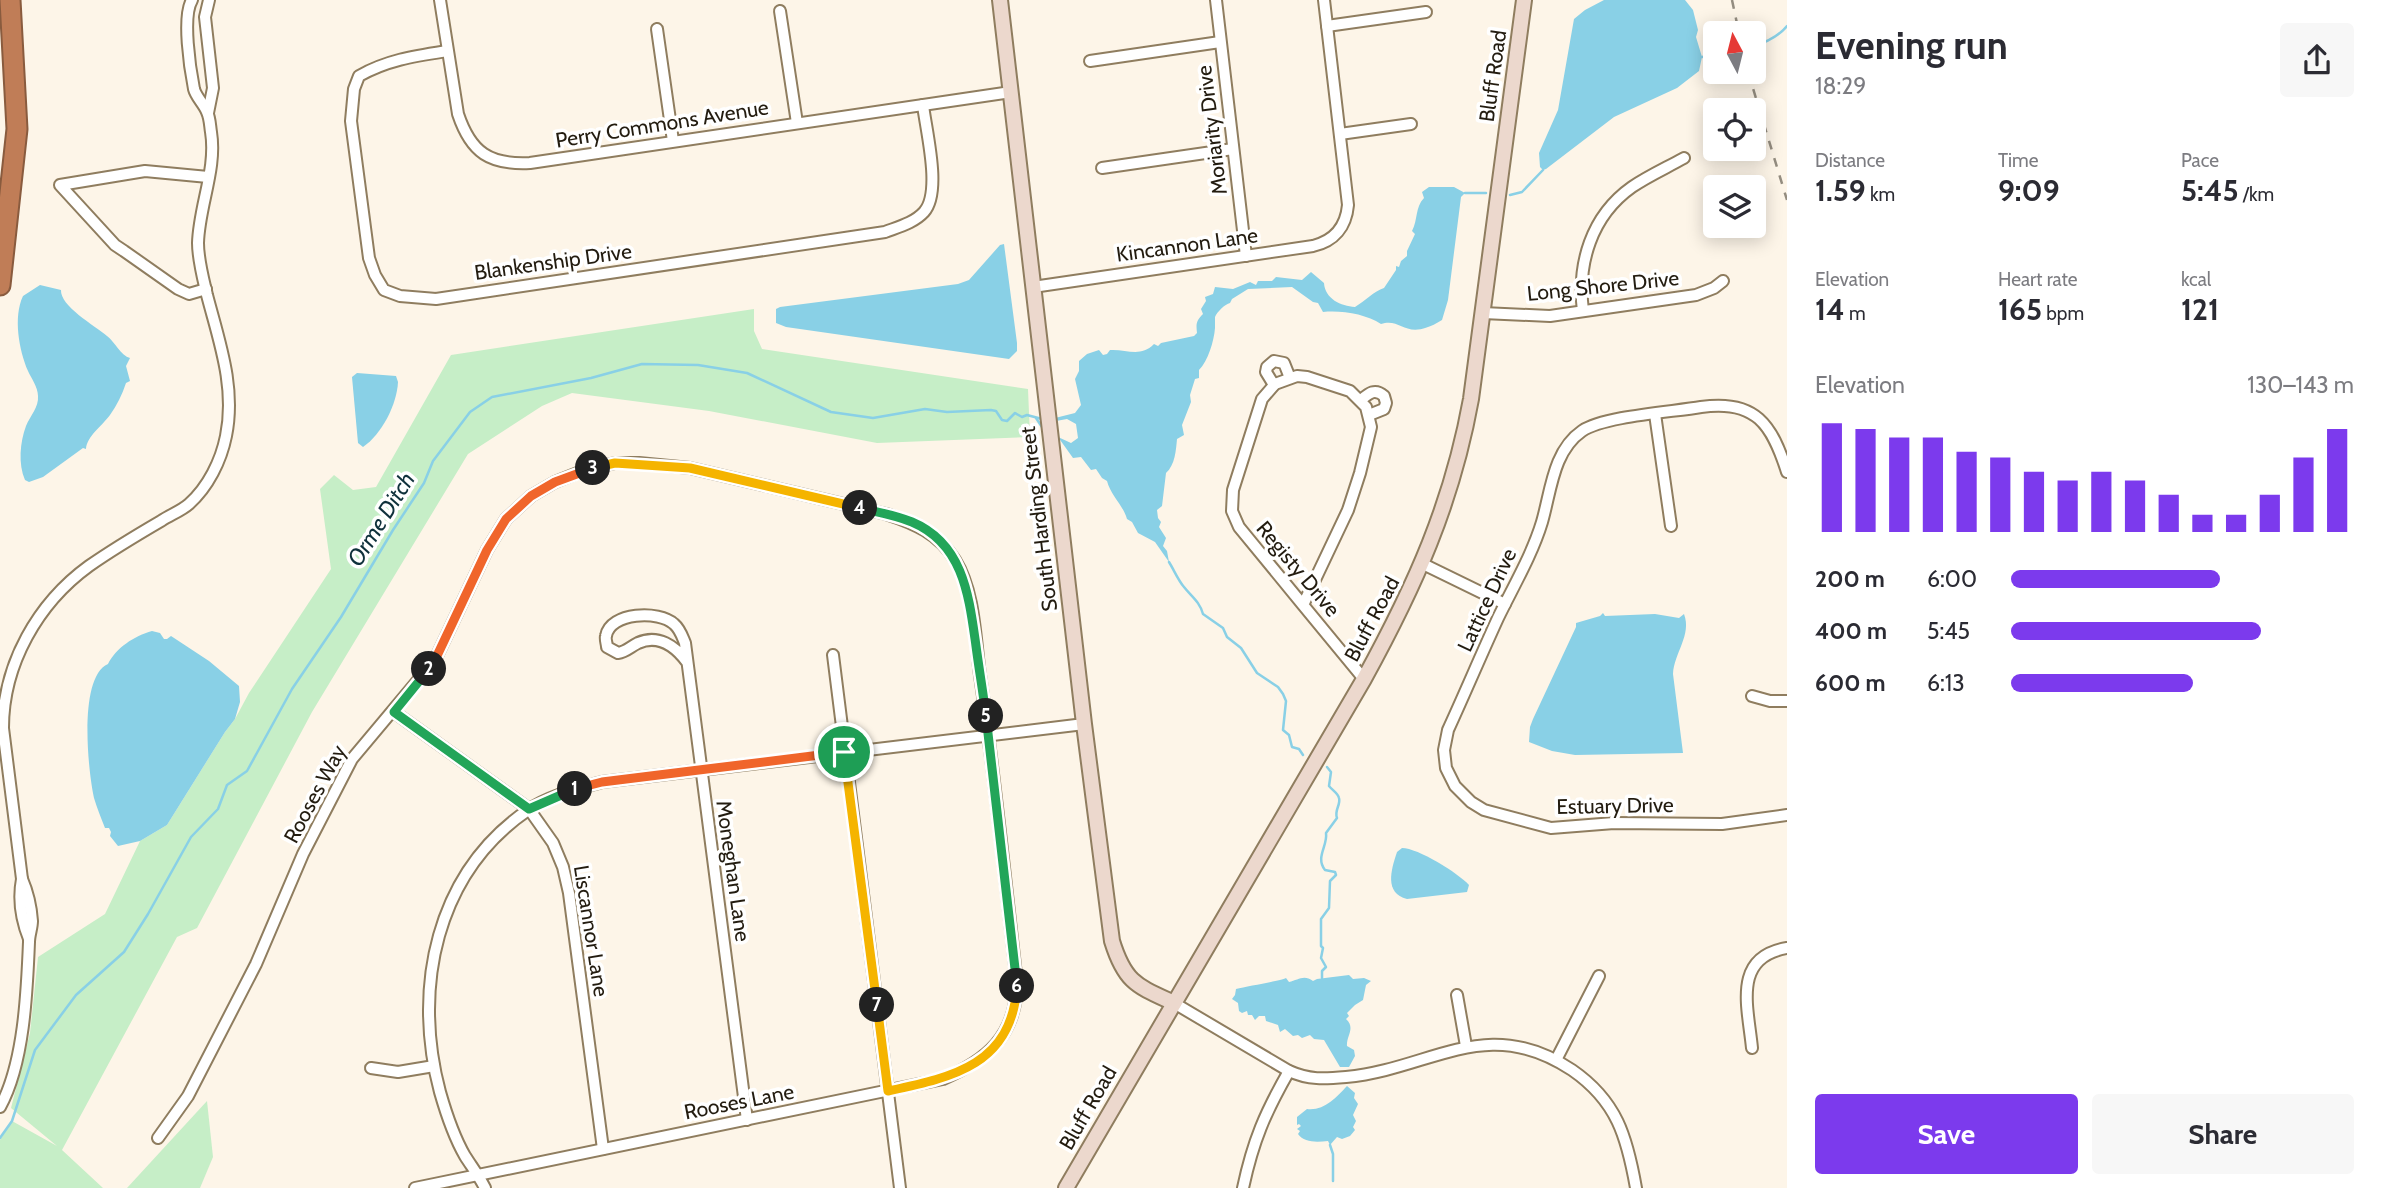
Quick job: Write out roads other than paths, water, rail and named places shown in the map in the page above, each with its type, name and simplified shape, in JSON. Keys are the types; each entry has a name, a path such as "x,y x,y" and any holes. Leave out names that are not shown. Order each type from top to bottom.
{"highway":[{"path":"0,285 17,129 10,0"}],"main road":[{"name":"South Harding Street","path":"1000,0 1112,942 1122,969 1132,980 1174,1003"},
{"name":"Bluff Road","path":"1066,1188 1364,678 1400,614 1423,564 1446,502 1463,438 1483,313 1524,0"}],"street":[{"path":"192,0 186,20 195,91 208,113"},
{"path":"0,1108 11,1078 25,1008 29,939 20,904 22,879 2,729 10,678 29,632 56,595 98,560 188,505 208,483 226,436 230,406 227,373 198,245 202,203 212,149 208,113 213,88 205,17 208,0"},
{"name":"Perry Commons Avenue","path":"440,0 462,127 478,151 492,159 510,164 1011,92"},
{"name":"Moriarity Drive","path":"1216,0 1246,256"},
{"path":"1324,0 1340,134 1410,124"},
{"path":"780,11 796,123"},
{"path":"1327,26 1426,12"},
{"path":"657,29 673,141"},
{"path":"1090,61 1220,42"},
{"name":"Blankenship Drive","path":"447,51 384,63 359,76 354,89 351,121 369,258 384,290 400,296 436,299 885,232 900,227 926,211 931,195 932,163 923,105"},
{"name":"Kincannon Lane","path":"1033,287 1317,245 1331,239 1341,228 1348,205 1340,134"},
{"path":"1102,168 1233,149"},
{"path":"1583,312 1582,269 1598,224 1627,191 1684,159"},
{"path":"206,289 189,294 133,258 115,245 60,185 145,171 208,177"},
{"name":"Long Shore Drive","path":"1483,313 1550,316 1583,312 1696,295 1723,281"},
{"path":"1290,378 1284,363 1274,361 1267,367 1266,372 1274,385 1290,378 1307,377 1350,391 1361,400 1369,415 1370,435 1354,491 1339,530 1303,605"},
{"name":"Registy Drive","path":"1274,385 1261,404 1233,490 1231,506 1239,527 1364,678"},
{"path":"1361,400 1372,392 1384,396 1384,409 1369,415"},
{"path":"1671,526 1655,414 1717,405 1739,408 1755,416 1774,436 1787,472"},
{"name":"Lattice Drive","path":"1455,786 1446,768 1444,750 1448,730 1539,531 1560,458 1580,432 1605,421 1655,414"},
{"name":"Rooses Way","path":"158,1138 188,1096 256,964 303,854 352,760 435,660 487,550 506,519 531,496 555,482 585,470 615,463 690,468 914,523 935,537 955,559 964,579 989,735"},
{"path":"1423,564 1505,604"},
{"name":"Moneghan Lane","path":"687,662 678,649 664,641 646,640 618,653 607,647 608,630 618,622 647,614 663,617 681,631 687,662 747,1120"},
{"path":"833,655 900,1188"},
{"path":"1752,696 1770,701 1787,701"},
{"name":"Liscannor Lane","path":"394,712 529,809 553,843 563,867 569,893 603,1149"},
{"path":"485,1188 465,1156 440,1094 429,1026 430,985 436,947 447,909 460,881 476,858 495,838 529,809 565,792 602,782 1084,724"},
{"name":"Rooses Lane","path":"415,1188 943,1079 969,1068 986,1055 1009,1025 1016,1005 1017,983 989,735"},
{"name":"Estuary Drive","path":"1455,786 1471,803 1484,810 1550,828 1614,823 1722,824 1787,815"},
{"path":"1752,1048 1747,986 1750,972 1763,956 1787,948"},
{"path":"1556,1060 1599,976"},
{"path":"1457,995 1466,1046"},
{"path":"1174,1003 1303,1078 1318,1080 1372,1074 1466,1046 1503,1045 1545,1054 1586,1080 1604,1098 1629,1147 1636,1188"},
{"path":"371,1068 398,1072 434,1066"},
{"path":"1243,1188 1252,1148 1269,1105 1289,1071"}],"water":[{"path":"1604,0 1685,0 1693,10 1698,30 1696,37 1702,57 1699,71 1677,88 1614,117 1543,170 1540,167 1539,153 1558,110 1574,19"},
{"path":"1429,187 1454,187 1465,193 1461,197 1448,300 1442,320 1412,330 1395,324 1381,324 1353,313 1323,312 1318,303 1292,287 1248,289 1217,313 1212,345 1199,370 1199,378 1195,379 1190,395 1191,402 1182,425 1184,435 1177,439 1173,462 1166,473 1162,506 1157,510 1161,522 1159,527 1166,538 1163,546 1169,562 1155,542 1138,533 1127,519 1107,481 1096,469 1091,470 1081,457 1073,458 1058,437 1071,443 1078,438 1076,424 1067,419 1056,421 1055,418 1075,413 1081,405 1075,379 1079,371 1079,361 1087,354 1099,350 1103,355 1110,350 1138,352 1154,344 1158,346 1194,336 1203,314 1201,309 1206,301 1205,297 1213,294 1215,287 1233,289 1250,282 1256,285 1258,281 1272,281 1276,277 1302,280 1311,272 1324,283 1327,293 1335,301 1355,307 1384,288 1396,266 1399,267 1407,256 1415,234 1412,231 1418,209 1424,198 1422,192"},
{"path":"1004,244 1017,343 1017,351 1009,359 786,327 776,323 776,309 780,307 958,284 969,280 1000,245"},
{"path":"40,285 61,290 62,296 72,309 130,358 126,366 130,381 126,383 110,415 89,440 86,449 83,448 43,477 29,482 23,474 21,446 38,396 22,353 18,314 23,296"},
{"path":"357,373 396,376 398,382 395,400 387,418 363,447 358,443 352,377"},
{"path":"1603,613 1605,616 1655,614 1679,618 1684,614 1686,629 1673,674 1683,753 1575,755 1552,751 1529,742 1533,719 1576,623"},
{"path":"152,631 160,633 164,639 171,636 209,661 239,686 240,702 235,719 167,825 140,841 118,846 110,836 109,828 105,828 94,798 89,768 89,705 92,687 99,672 126,643"},
{"path":"1402,848 1418,852 1447,868 1469,885 1467,892 1407,899 1400,896 1395,892 1391,880 1397,852"},
{"path":"1349,975 1353,979 1364,978 1371,981 1366,985 1363,1000 1347,1013 1350,1029 1347,1046 1354,1050 1355,1056 1349,1067 1340,1067 1324,1040 1314,1039 1310,1035 1302,1038 1293,1036 1285,1029 1280,1032 1278,1025 1266,1021 1265,1016 1259,1016 1255,1020 1247,1011 1239,1011 1238,1003 1232,999 1236,989 1286,978 1289,982 1304,978 1313,981"},
{"path":"1347,1086 1355,1093 1354,1098 1358,1104 1353,1115 1356,1121 1353,1127 1355,1130 1350,1136 1342,1139 1337,1137 1330,1145 1328,1141 1311,1141 1301,1137 1297,1129 1301,1126 1297,1125 1297,1117 1307,1109 1319,1108 1329,1103"}],"waterway":[{"name":"Orme Ditch","path":"1766,42 1787,26"},
{"name":"Orme Ditch","path":"1510,195 1522,192 1543,170"},
{"name":"Orme Ditch","path":"1465,193 1486,193"},
{"name":"Orme Ditch","path":"0,1138 12,1121 35,1050 76,995 124,952 191,837 218,809 227,785 247,771 292,689 341,617 424,483 433,461 470,412 492,397 591,378 642,364 698,365 747,373 831,412 873,418 925,409 947,412 991,410 1007,421 1015,413 1022,417 1027,415 1042,419"},
{"path":"1036,418 1042,427"},
{"path":"1169,562 1203,614 1223,628 1227,637 1241,648 1257,673 1278,687 1283,694 1286,701 1283,730 1289,735 1292,747 1299,749 1303,755"},
{"path":"1322,978 1322,971 1326,967 1321,958 1321,919 1329,908 1330,881 1336,875 1335,872 1325,870 1321,856 1326,833 1337,818 1339,801 1329,786 1331,772 1327,767"},
{"path":"1330,1145 1333,1154 1333,1181"}],"railway":[{"path":"1732,0 1736,21"},
{"path":"1752,84 1787,200"}]}
